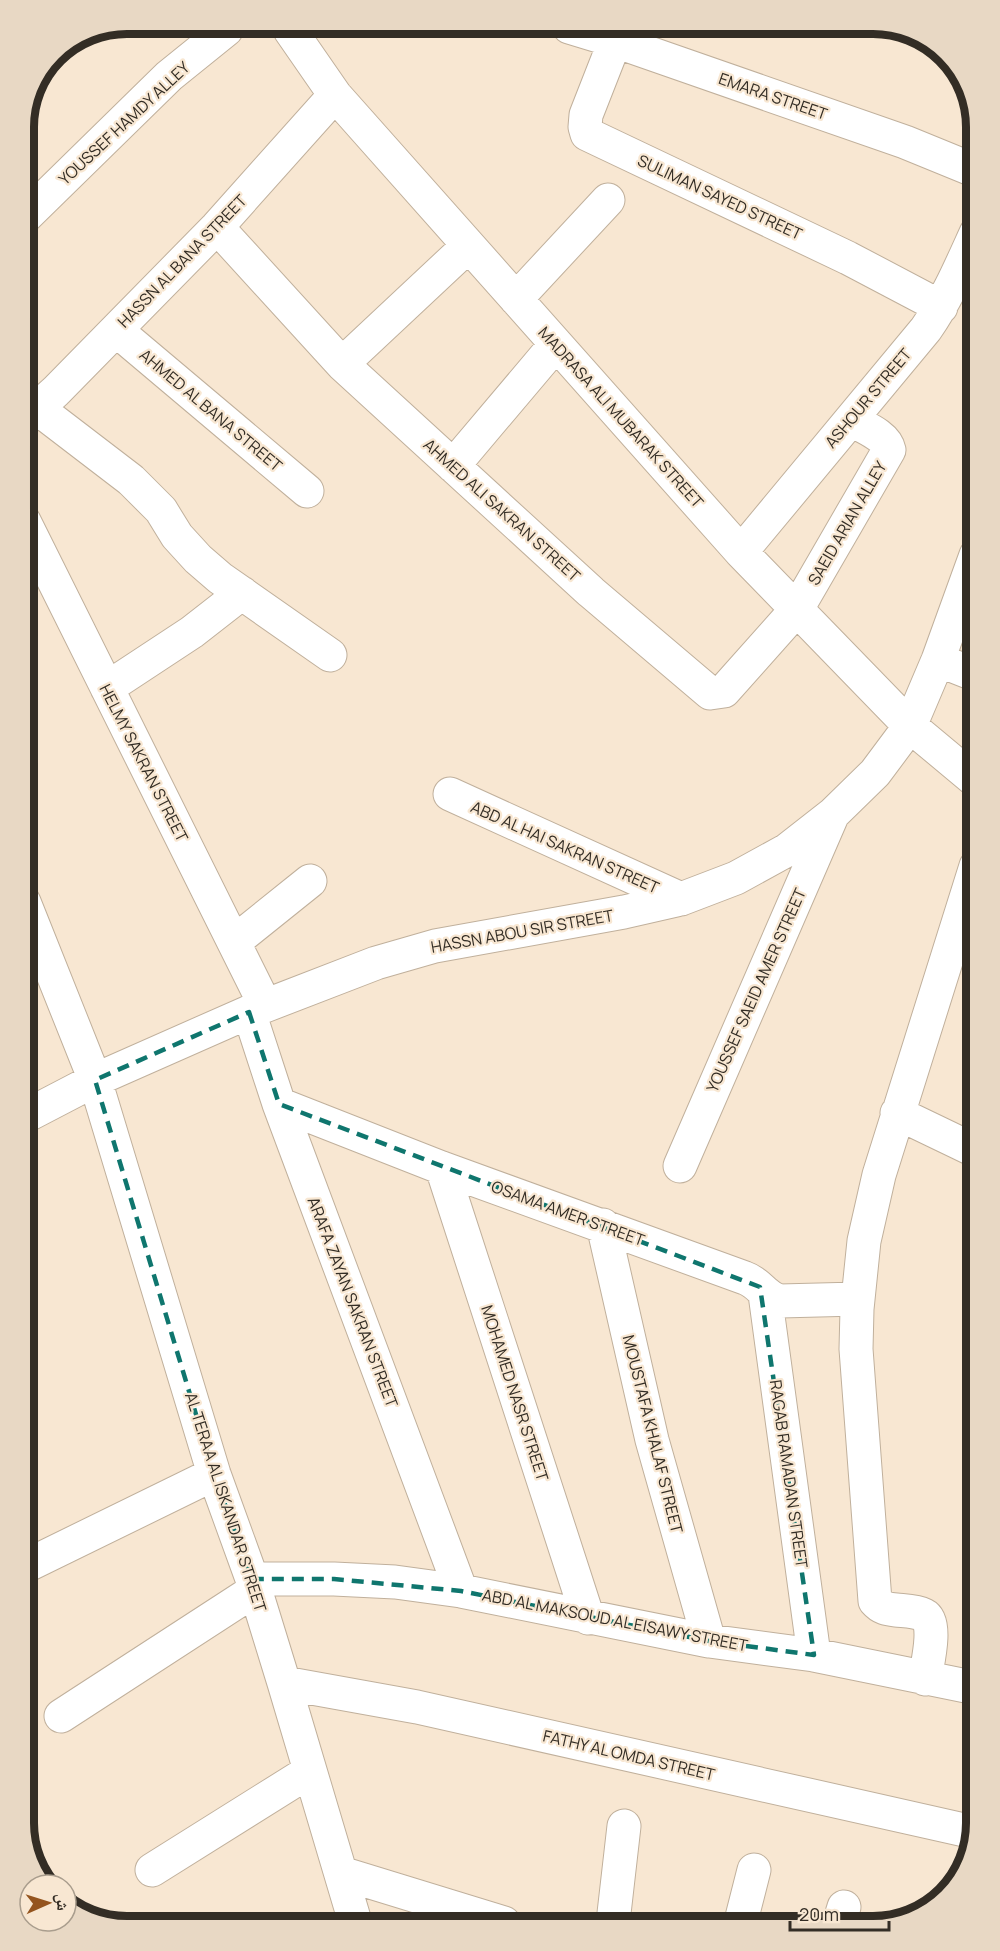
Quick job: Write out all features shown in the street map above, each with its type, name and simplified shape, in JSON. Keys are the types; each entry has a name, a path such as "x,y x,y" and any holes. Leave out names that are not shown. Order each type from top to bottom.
{"street":[{"name":"YOUSSEF HAMDY ALLEY","path":"35,207 169,76 221,34"},
{"name":"MADRASA ALI MUBARAK STREET","path":"293,34 335,95 741,552 910,726 965,772"},
{"name":"EMARA STREET","path":"596,35 905,142 965,167"},
{"name":"SULIMAN SAYED STREET","path":"615,40 586,115 587,134 848,258 941,307"},
{"name":"HASSN AL BANA STREET","path":"35,410 217,227 335,95"},
{"path":"516,299 608,200"},
{"name":"AHMED ALI SAKRAN STREET","path":"217,227 342,364 591,592 710,693 724,692 796,609"},
{"path":"342,364 468,246"},
{"name":"ASHOUR STREET","path":"741,552 926,329 941,307 965,256"},
{"name":"AHMED AL BANA STREET","path":"116,330 307,491"},
{"path":"453,466 556,344"},
{"path":"35,417 131,480 161,510 177,536 198,559 242,594 330,655"},
{"name":"SAEID ARIAN ALLEY","path":"796,609 890,450 888,443 883,439 851,420"},
{"name":"HELMY SAKRAN STREET","path":"35,543 234,942 257,1008"},
{"name":"HASSN ABOU SIR STREET","path":"34,1111 94,1080 257,1008 376,963 435,945 624,912 681,899 736,878 787,849 833,814 875,773 910,726 938,660 965,585"},
{"path":"107,688 192,632 242,594"},
{"path":"938,660 965,671"},
{"name":"ABD AL HAI SAKRAN STREET","path":"450,794 681,899"},
{"name":"YOUSSEF SAEID AMER STREET","path":"680,1166 833,814"},
{"path":"234,942 310,881"},
{"path":"925,1679 932,1630 931,1621 919,1613 883,1609 875,1601 856,1349 858,1299 864,1241 879,1175 965,900"},
{"name":"AL TERAA AL ISKANDAR STREET","path":"35,930 94,1080 214,1474 284,1683 354,1916"},
{"name":"ARAFA ZAYAN SAKRAN STREET","path":"257,1008 279,1104 461,1591"},
{"name":"OSAMA AMER STREET","path":"279,1104 442,1168 753,1281 771,1299 780,1301 858,1299"},
{"path":"897,1113 965,1146"},
{"name":"MOHAMED NASR STREET","path":"442,1168 588,1617"},
{"name":"MOUSTAFA KHALAF STREET","path":"603,1225 652,1440 709,1641"},
{"name":"RAGAB RAMADAN STREET","path":"765,1294 814,1655"},
{"path":"34,1562 214,1474"},
{"name":"ABD AL MAKSOUD AL EISAWY STREET","path":"253,1585 384,1582 461,1591 709,1641 814,1655 965,1686"},
{"path":"61,1716 253,1585"},
{"name":"FATHY AL OMDA STREET","path":"284,1683 417,1707 965,1830"},
{"path":"152,1870 310,1771"},
{"path":"614,1916 624,1826"},
{"path":"742,1916 754,1870"},
{"path":"341,1873 481,1916"}],"highlighted area":[{"path":"249,1012 279,1104 760,1287 814,1655 709,1641 461,1591 334,1579 252,1579 214,1474 95,1080"}]}
